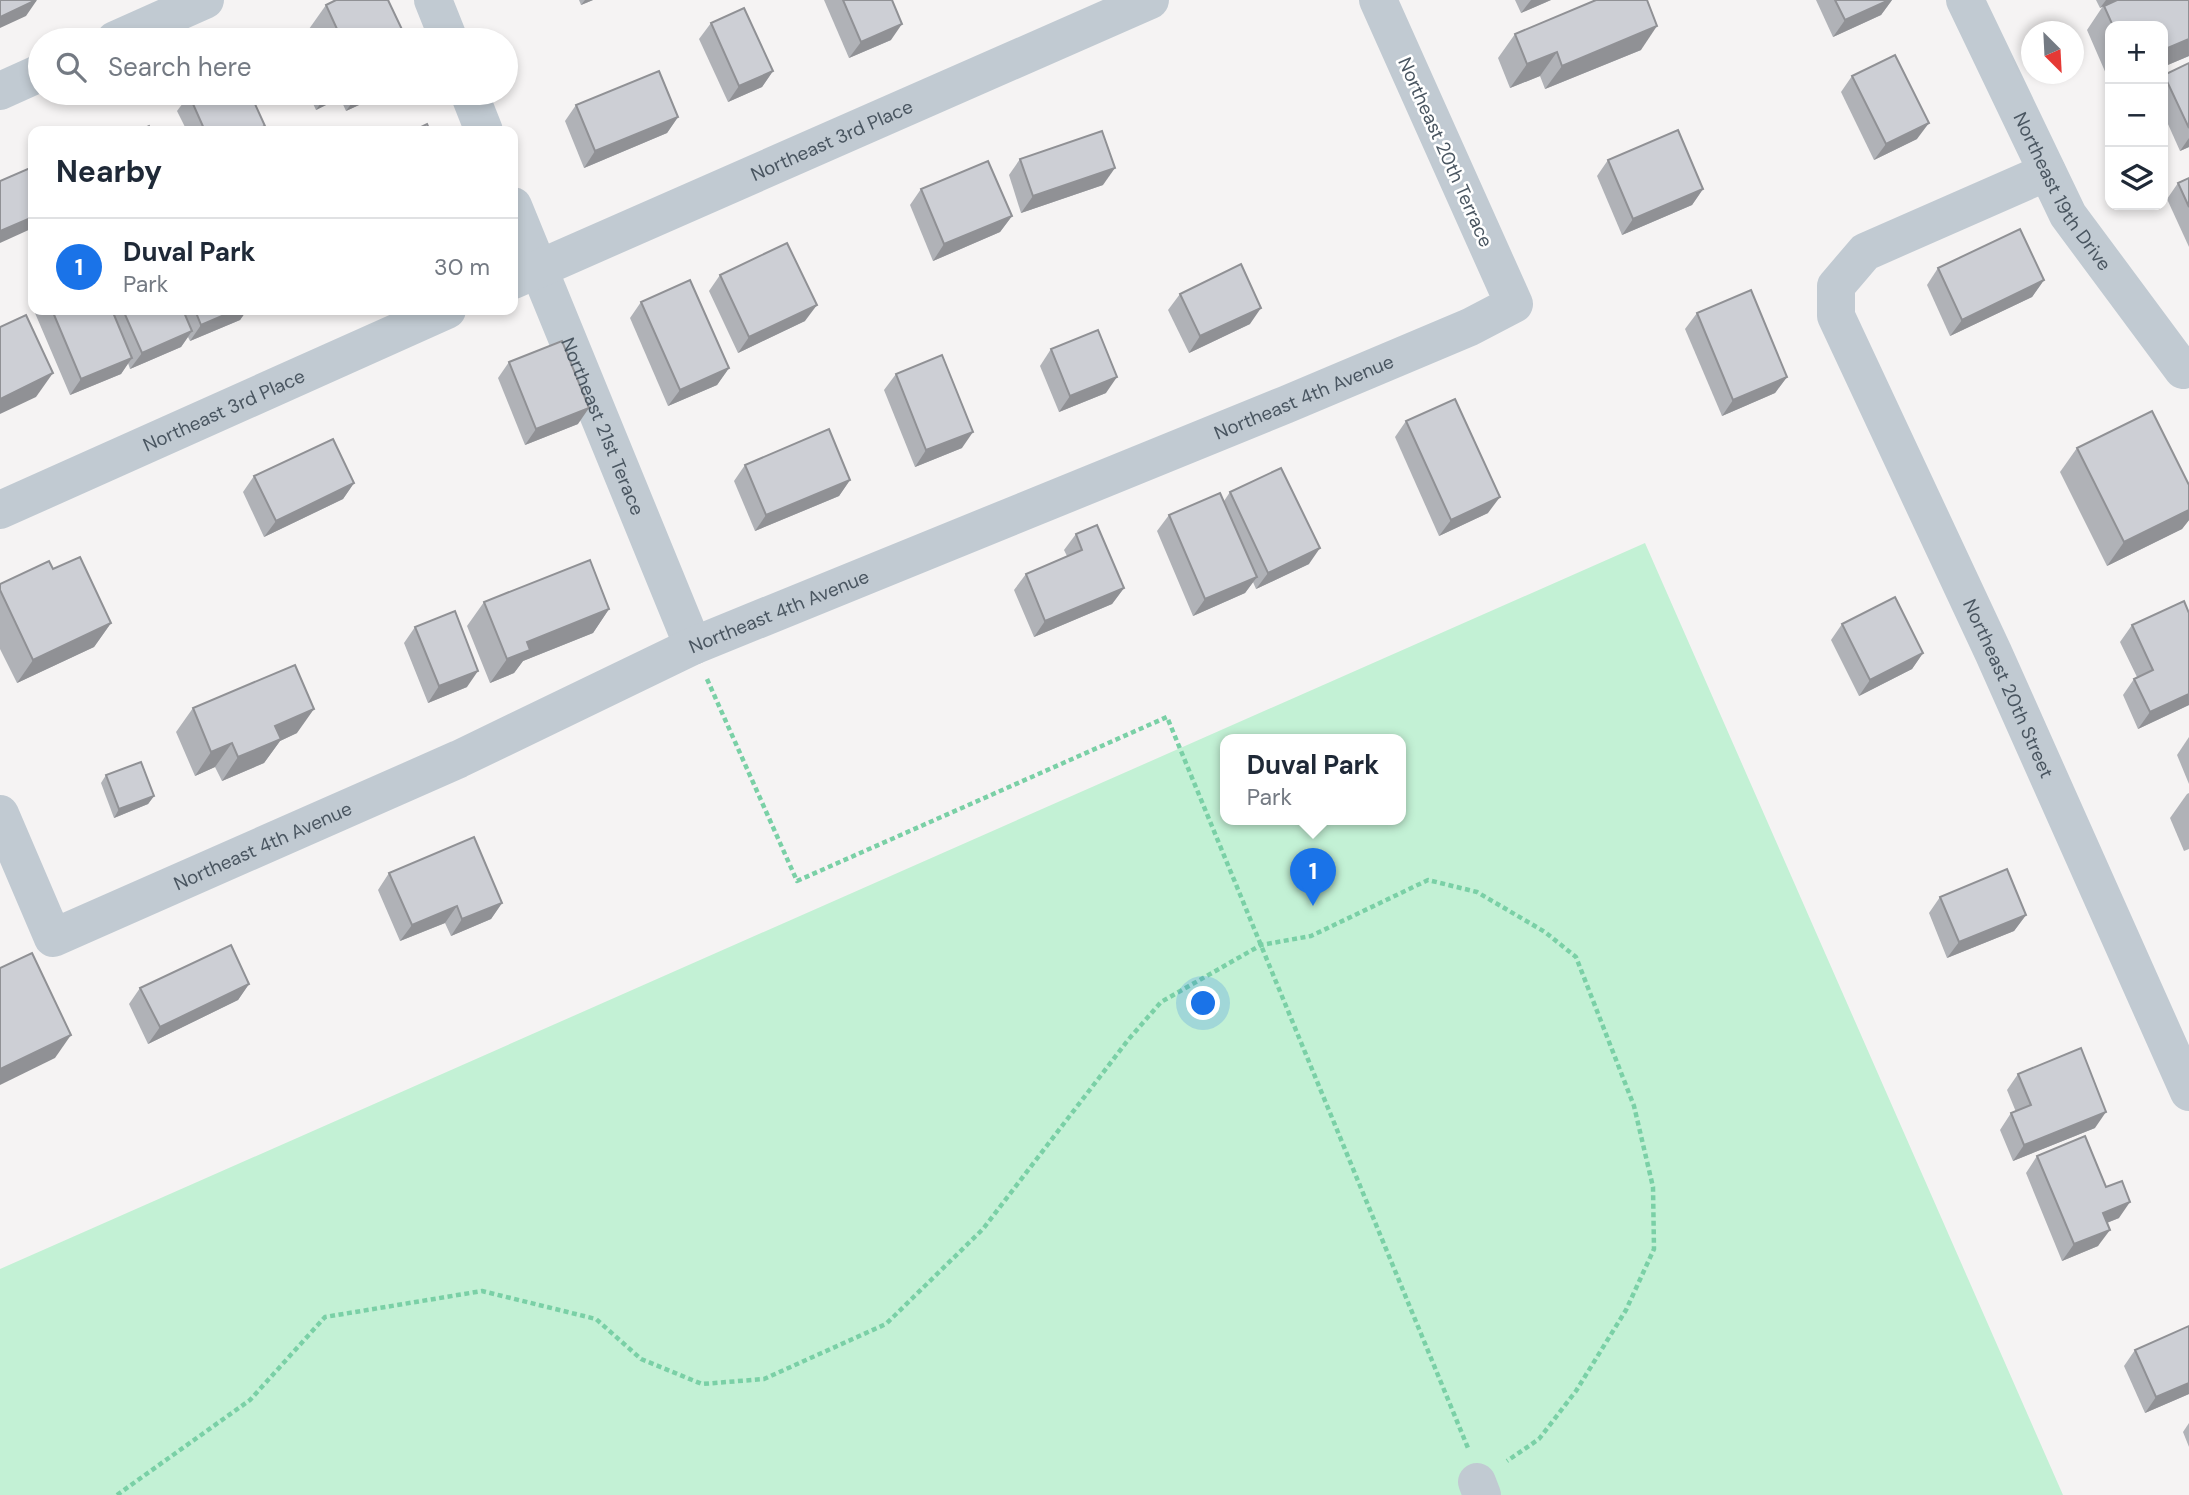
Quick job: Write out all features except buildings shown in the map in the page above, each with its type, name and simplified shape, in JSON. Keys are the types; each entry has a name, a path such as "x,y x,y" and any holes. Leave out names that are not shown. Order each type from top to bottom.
{"street":[{"path":"142,28 205,0"},
{"path":"433,0 444,28"},
{"name":"Northeast 3rd Place","path":"525,275 1150,0"},
{"name":"Northeast 20th Terrace","path":"1378,0 1514,304"},
{"name":"Northeast 19th Drive","path":"1965,0 2068,215 2183,370"},
{"path":"0,92 28,79"},
{"path":"474,105 482,126"},
{"name":"Northeast 20th Street","path":"2047,172 1865,252 1836,286 1836,316 1993,652 2189,1092"},
{"name":"Northeast 21st Terace","path":"518,235 525,275 693,646"},
{"name":"Northeast 4th Avenue","path":"4,834 53,937 459,759 693,646 1285,405 1470,327 1514,304"},
{"name":"Northeast 3rd Place","path":"0,510 436,315"}],"path":[{"path":"117,1495 250,1400 325,1317 482,1292 596,1319 640,1359 702,1384 764,1379 886,1324 983,1229 1128,1040 1161,1002 1261,945 1311,936 1428,880 1477,892 1545,932 1576,957 1634,1106 1653,1187 1654,1249 1626,1310 1576,1391 1539,1439 1480,1489 1474,1461 1261,945 1167,717 797,881 693,646"}],"green space":[{"path":"1645,543 2063,1495 0,1495 0,1269"}],"place":[{"name":"Duval Park","path":"1313,906"}]}
